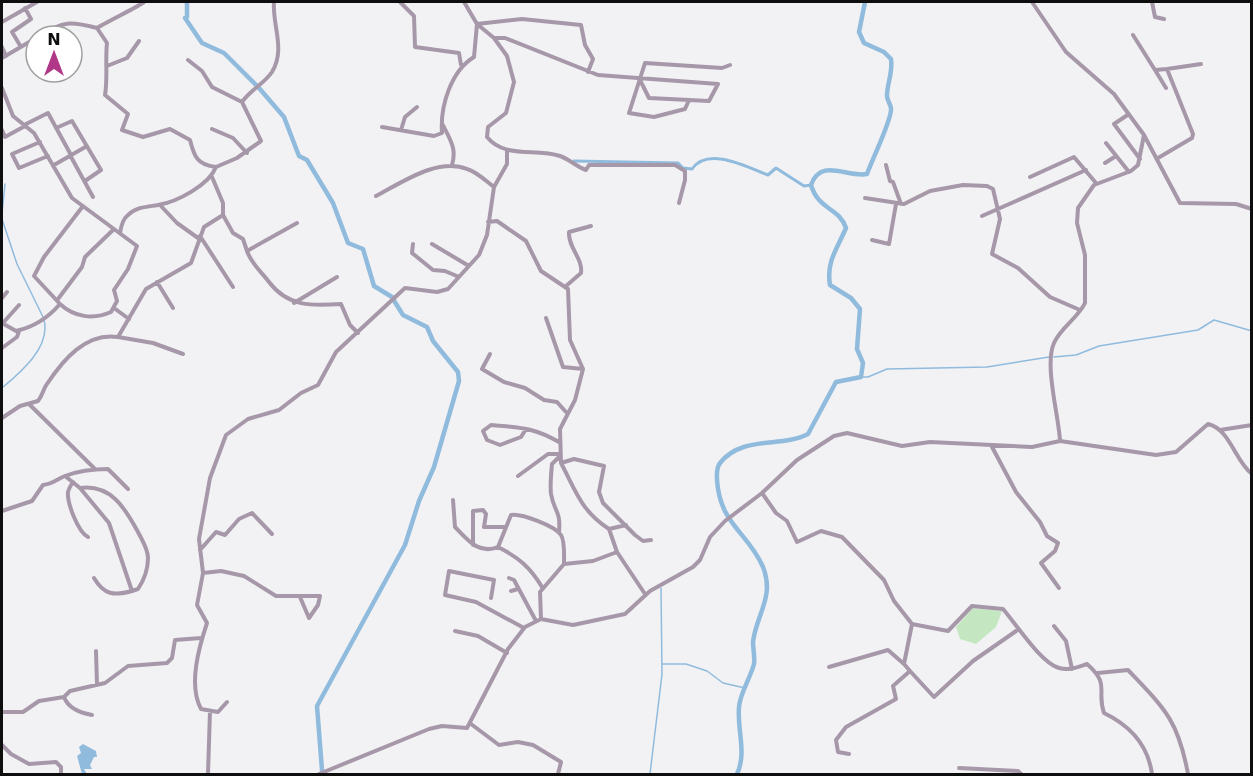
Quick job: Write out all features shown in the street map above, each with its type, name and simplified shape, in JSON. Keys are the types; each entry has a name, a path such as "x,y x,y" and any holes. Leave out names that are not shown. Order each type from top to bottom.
{"street":[{"path":"2,22 37,2"},
{"path":"84,25 97,28 144,2"},
{"path":"242,102 273,70 279,40 273,15 274,2"},
{"path":"382,127 434,136 442,133 443,107 461,65 459,53 415,47 414,16 400,2"},
{"path":"464,2 477,24 494,38 507,56 514,82 510,105 506,113 488,127 487,137 492,143 507,151 546,153 563,157 586,170 590,165 675,165 685,171 686,180 679,203"},
{"path":"1032,2 1066,52 1114,94 1129,114 1158,158 1182,204 1236,204 1251,209"},
{"path":"1152,2 1155,17 1164,19"},
{"path":"21,47 12,32 31,19 25,8"},
{"path":"477,24 522,19 581,25 585,45 593,59 588,72"},
{"path":"58,24 69,22 78,24"},
{"path":"461,65 474,57 477,24"},
{"path":"97,28 107,43 109,74 105,95 128,114 122,130 143,136 170,129 190,140 198,161 205,166 216,167 247,153 257,146 261,136 242,102 212,87 202,71 188,60"},
{"path":"1133,34 1166,88"},
{"path":"494,38 505,38 588,72 640,80 718,84 709,101 649,98 640,80"},
{"path":"107,66 127,58 139,41"},
{"path":"2,47 4,57 24,45"},
{"path":"690,100 685,109 672,114 654,117 630,115 645,63 722,68 730,65"},
{"path":"1155,70 1201,64"},
{"path":"1158,158 1193,136 1167,69"},
{"path":"2,88 13,116 40,142 72,198 83,206 113,230 137,246 128,269 114,290 117,301 114,308 106,315 81,317 59,302 34,276 44,257 83,206"},
{"path":"401,130 405,117 417,107"},
{"path":"2,130 4,137 45,113 56,128 93,197"},
{"path":"1129,114 1114,124 1140,160"},
{"path":"56,128 72,121 87,146 100,170 85,181"},
{"path":"442,123 453,143 455,155 452,165"},
{"path":"212,129 233,138 247,153"},
{"path":"1060,441 1053,394 1052,346 1058,335 1085,303 1085,255 1076,218 1080,203 1096,183 1129,172 1140,160 1144,135"},
{"path":"40,142 12,154 19,168 48,156"},
{"path":"1106,143 1129,172"},
{"path":"54,165 87,146"},
{"path":"228,702 218,712 210,711 201,709 196,697 198,652 207,620 197,605 202,573 199,539 210,478 226,435 248,419 279,410 301,393 318,385 336,352 405,288 437,292 448,289 480,255 494,187 507,164 507,151"},
{"path":"1105,163 1116,156"},
{"path":"1030,177 1074,157 1096,183"},
{"path":"376,196 428,171 452,165 469,169 494,187"},
{"path":"872,240 889,244 899,204 886,165"},
{"path":"120,233 128,214 141,207 160,205 212,177 216,167"},
{"path":"982,216 998,211 1086,170"},
{"path":"212,177 223,203 223,215 233,233 245,242 256,270 274,290 294,303 309,307 341,304 346,318 358,333"},
{"path":"866,198 899,204 930,190 987,186 995,191 1000,219 992,254 1018,268 1050,297 1080,310"},
{"path":"160,205 177,223 199,236 232,287"},
{"path":"118,337 146,290 190,263 206,223 223,215"},
{"path":"488,222 497,221 526,240 541,271 549,279 566,286"},
{"path":"248,251 297,223"},
{"path":"566,286 581,273 582,266 570,247 569,232 591,226"},
{"path":"18,305 2,323 19,331 36,325 59,302 82,267 85,257 113,230"},
{"path":"413,244 412,253 424,265 459,277"},
{"path":"432,244 469,266"},
{"path":"294,303 337,277"},
{"path":"157,282 173,308"},
{"path":"566,286 568,325 572,333 570,340 583,369 575,400 566,413 560,429 561,464 581,505 609,529 617,552 645,594"},
{"path":"2,298 7,291"},
{"path":"114,308 129,319"},
{"path":"546,318 563,368 583,369"},
{"path":"2,348 17,337 19,331"},
{"path":"2,418 20,406 42,397 45,386 70,354 96,336 153,343 183,354"},
{"path":"490,354 482,369 504,382 525,388 544,400 557,402 564,407 566,413"},
{"path":"29,404 95,469"},
{"path":"319,774 429,729 442,726 464,729 471,724 507,653 524,628 538,620 573,625 619,616 635,607 645,594 693,567 700,560 710,537 725,521 762,493 797,460 840,434 859,435 902,446 930,442 1032,447 1060,441 1156,455 1176,452 1208,424 1220,430 1239,462 1251,474"},
{"path":"526,429 521,437 500,445 487,440 483,431 491,425 537,430 559,442"},
{"path":"1220,430 1251,425"},
{"path":"991,444 1016,492 1040,522 1047,536 1058,543 1055,551 1041,563 1059,588"},
{"path":"518,476 548,454 559,456"},
{"path":"558,532 561,515 553,502 551,491 552,464 559,456"},
{"path":"561,464 574,459 604,466 598,492 603,503 643,541 651,540"},
{"path":"2,511 32,501 44,485 51,484 65,476 95,469 108,469 128,489"},
{"path":"65,476 80,488 109,523 132,591"},
{"path":"73,482 68,492 75,516 84,535 88,537"},
{"path":"80,488 95,487 111,495 122,505 147,549 148,558 138,589 117,595 102,590 94,578"},
{"path":"762,493 776,513 787,521 797,542 821,531 842,537 885,580 894,601 912,624 948,631 972,606 1003,609 1045,660 1057,668 1072,669 1087,664 1097,672 1103,686 1104,712 1116,718 1146,747 1152,774"},
{"path":"453,500 455,527 473,545 491,550 498,547 511,515 515,514 558,532 563,537 564,564"},
{"path":"473,545 473,511 483,510 486,514 484,527 506,527"},
{"path":"200,549 216,532 220,535 223,532 225,535 243,516 252,513 272,534"},
{"path":"609,529 626,525"},
{"path":"498,547 517,557 531,569 542,587"},
{"path":"538,620 542,587 564,564 593,561 617,552"},
{"path":"202,573 225,572 244,576 276,596 320,596 318,606 309,618 300,597"},
{"path":"491,598 494,580 449,572 444,595 476,602 524,628"},
{"path":"509,578 514,580 538,620"},
{"path":"511,591 518,589"},
{"path":"904,664 912,624"},
{"path":"1054,626 1066,641 1072,669"},
{"path":"828,667 888,650 934,697 985,652 1019,629"},
{"path":"454,631 478,636 507,653"},
{"path":"2,712 20,713 39,701 64,697 70,691 109,681 128,666 167,663 172,658 175,640 202,639"},
{"path":"96,651 97,685"},
{"path":"1097,672 1128,670 1154,698 1178,731 1188,774"},
{"path":"849,754 838,752 836,740 846,727 897,699 893,686 910,671"},
{"path":"64,697 66,703 80,712 92,715"},
{"path":"208,774 210,711"},
{"path":"471,724 499,745 522,742 543,750 561,762 558,774"},
{"path":"2,746 10,754 29,764 56,762 61,767 61,774"},
{"path":"959,768 1018,771 1021,774"}],"green space":[{"path":"973,608 1002,611 996,627 976,644 960,639 956,627"}],"water":[{"path":"83,744 96,751 97,757 94,757 90,765 92,769 84,769 87,774 82,774 77,756 81,753 79,747"}],"waterway":[{"path":"187,2 187,17 185,18 202,43 224,53 257,86"},
{"path":"737,774 742,750 740,702 754,664 753,642 767,588 763,567 757,555 723,508 719,495 717,469 729,454 739,449 808,434 836,382 861,377 863,363 857,349 860,309 851,298 830,285 829,277 833,256 846,228 839,216 819,200 811,185 815,177 828,170 867,174 888,121 891,109 887,96 891,59 884,52 864,43 859,32 865,2"},
{"path":"259,88 284,117 299,156 307,160 333,203 348,243 363,249 374,286 392,297"},
{"path":"574,161 678,163 683,168 692,169 699,162 708,159 728,160 768,175 776,168 804,186 811,185"},
{"path":"2,213 5,184"},
{"path":"2,219 17,264 43,317"},
{"path":"322,770 317,706 405,545 419,501 434,467 459,381 458,372 433,341 427,327 403,315 393,299"},
{"path":"2,388 25,367 39,349 45,330 44,320"},
{"path":"1054,357 1076,355 1099,346 1198,330 1214,320 1252,331"},
{"path":"861,377 868,377 887,369 987,367 1049,357"},
{"path":"650,774 662,674 661,588"},
{"path":"663,664 686,664 707,671 723,683 745,688"}]}
